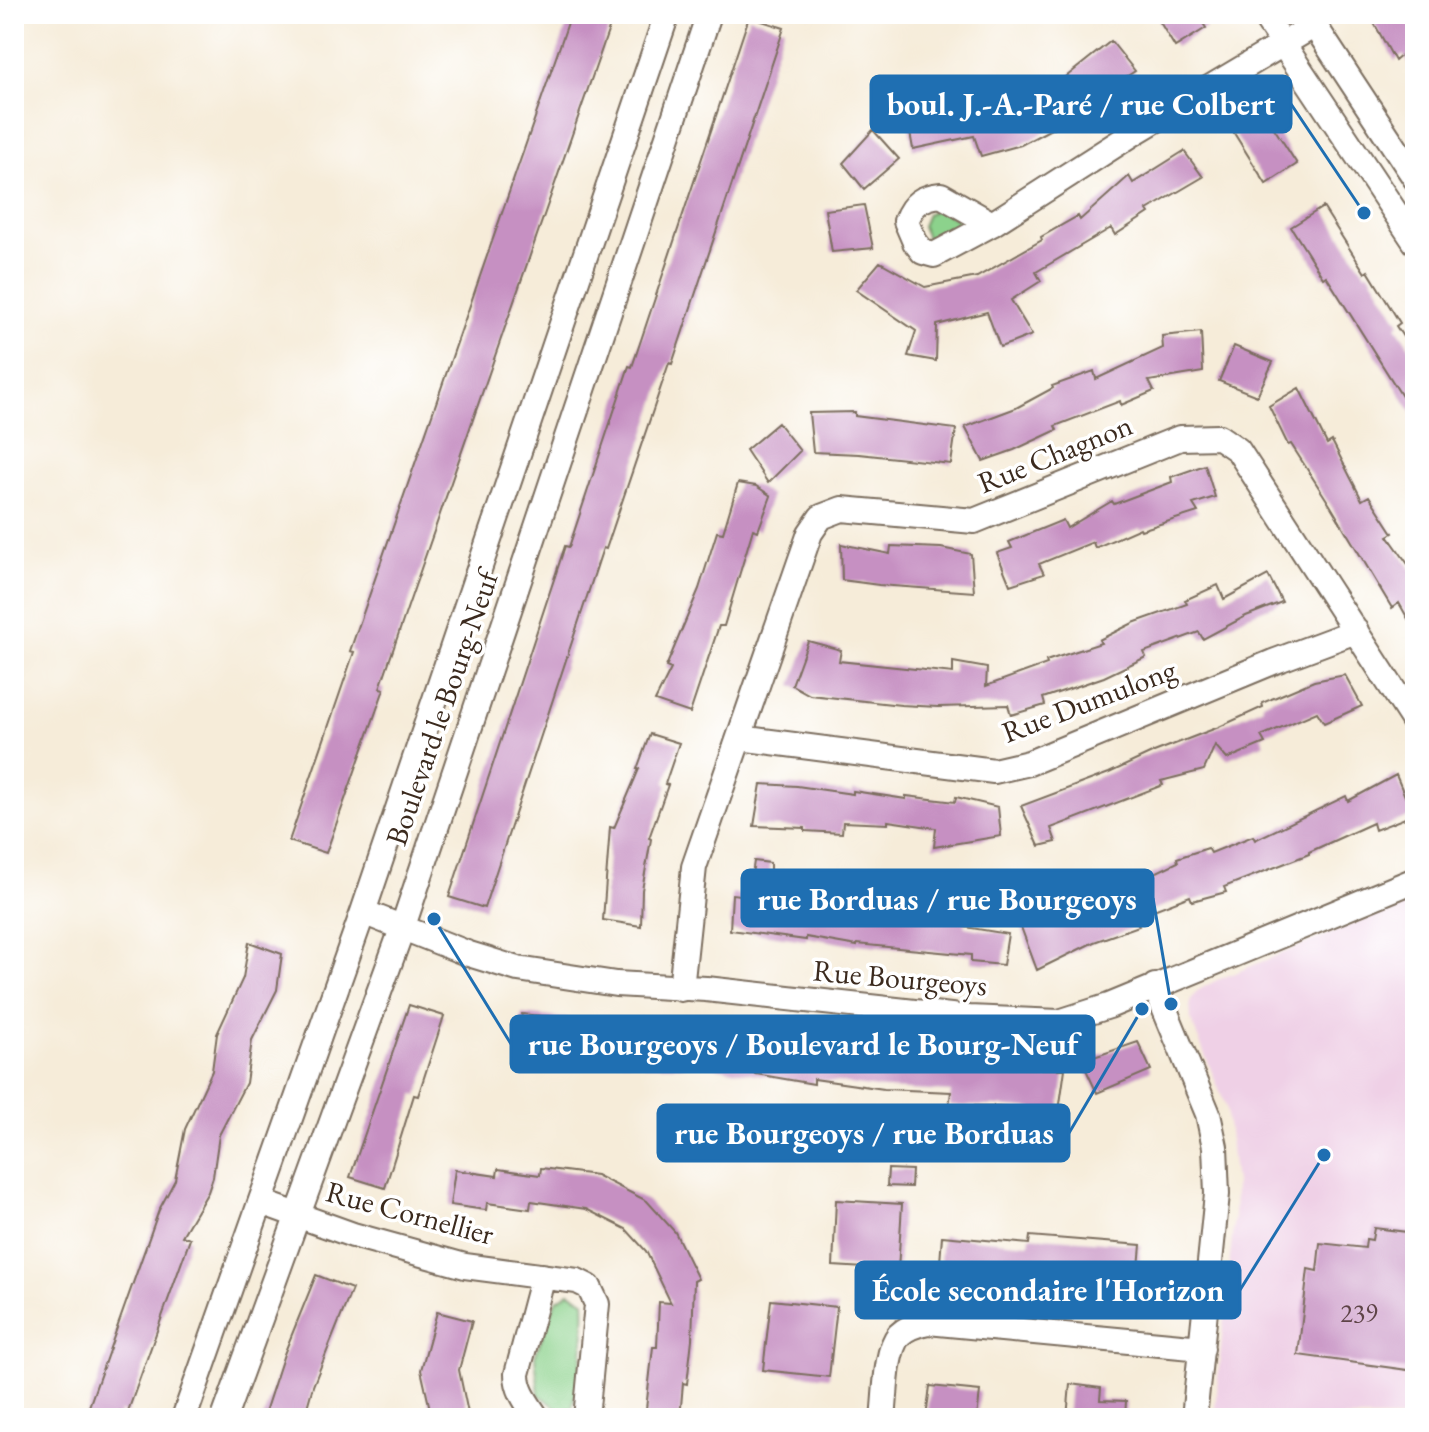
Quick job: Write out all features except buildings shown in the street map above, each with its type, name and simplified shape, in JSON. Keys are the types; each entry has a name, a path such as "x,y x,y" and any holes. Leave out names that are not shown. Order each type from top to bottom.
{"street":[{"name":"Boulevard le Bourg-Neuf","path":"184,1418 363,912 667,14"},
{"name":"Boulevard le Bourg-Neuf","path":"224,1418 402,929 709,14"},
{"path":"1263,14 1415,242"},
{"path":"992,224 1137,131 1282,44 1311,19 1415,178"},
{"path":"1396,212 1415,192"},
{"name":"Rue Chagnon","path":"681,989 694,867 810,533 821,517 842,509 974,521 1180,438 1219,437 1238,450 1415,723"},
{"name":"Rue Dumulong","path":"740,738 994,771 1029,763 1356,631"},
{"name":"Rue Bourgeoys","path":"363,912 402,929 518,969 616,984 706,989 969,1018 1059,1022 1415,880"},
{"path":"1155,986 1208,1114 1214,1139 1217,1194 1194,1418"},
{"name":"Rue Cornellier","path":"261,1202 353,1235 465,1266 577,1281 589,1287 595,1296 597,1313 586,1418"},
{"path":"537,1418 517,1383 517,1374 543,1276"},
{"path":"883,1418 894,1345 900,1334 914,1325 928,1322 1202,1348"}],"shaded area":[{"path":"1415,899 1415,1418 1214,1418 1235,1183 1226,1107 1191,1020 1190,1001 1197,991 1215,981"}],"green space":[{"path":"937,209 962,222 940,240 927,238 922,226 927,214"},
{"path":"569,1292 584,1300 582,1359 570,1417 539,1395 535,1356 556,1301"}],"place":[{"name":"boul. J.-A.-Paré / rue Colbert","path":"1364,213"},
{"name":"rue Bourgeoys / Boulevard le Bourg-Neuf","path":"434,919"},
{"name":"rue Borduas / rue Bourgeoys","path":"1171,1004"},
{"name":"rue Bourgeoys / rue Borduas","path":"1142,1009"},
{"name":"École secondaire l'Horizon","path":"1324,1155"}]}
